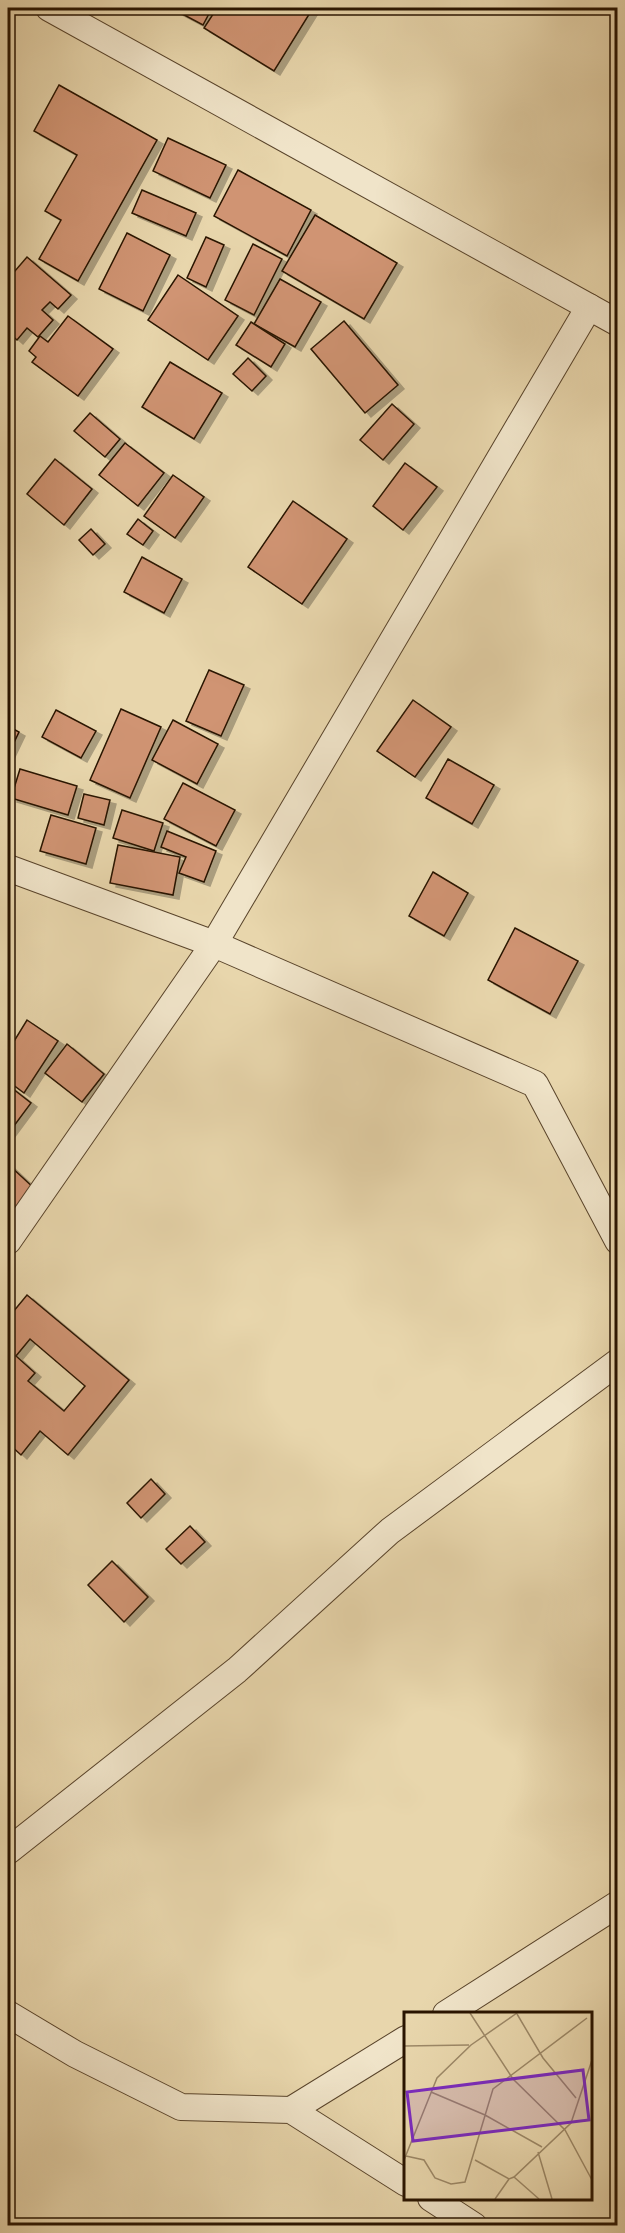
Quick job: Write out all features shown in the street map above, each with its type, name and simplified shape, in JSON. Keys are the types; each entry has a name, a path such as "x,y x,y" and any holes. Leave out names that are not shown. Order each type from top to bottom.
{"street":[{"path":"49,8 618,323"},
{"path":"8,1241 214,944 590,307"},
{"path":"8,868 214,944 535,1084 618,1240"},
{"path":"8,1851 237,1670 390,1531 618,1362"},
{"path":"449,2012 618,1904"},
{"path":"8,2014 75,2054 181,2107 291,2110 404,2182"},
{"path":"291,2110 404,2040"},
{"path":"433,2200 474,2226"}],"building":[{"path":"171,8 212,8 203,25"},
{"path":"217,8 313,8 274,71 204,28"},
{"path":"59,85 157,140 78,281 39,259 61,220 45,211 77,155 34,131"},
{"path":"168,138 226,165 210,198 153,171"},
{"path":"238,170 311,210 287,256 214,216"},
{"path":"142,190 196,213 186,236 132,213"},
{"path":"315,215 397,263 364,319 282,271"},
{"path":"127,233 170,255 143,311 99,289"},
{"path":"206,237 224,245 206,287 187,278"},
{"path":"253,244 282,259 254,315 225,300"},
{"path":"27,257 71,295 58,309 50,302 42,310 53,320 38,337 27,328 17,340 8,332 8,279"},
{"path":"178,275 238,316 208,360 148,320"},
{"path":"280,279 321,302 295,347 254,324"},
{"path":"68,316 113,349 78,396 32,362 36,357 29,351 40,336 48,342"},
{"path":"344,321 398,385 365,413 311,349"},
{"path":"251,322 285,344 271,367 236,345"},
{"path":"248,358 266,376 252,391 233,374"},
{"path":"170,362 222,393 194,439 142,407"},
{"path":"392,404 414,424 383,460 360,440"},
{"path":"90,413 120,439 105,457 74,431"},
{"path":"125,443 164,473 138,506 99,475"},
{"path":"55,459 92,489 64,525 27,494"},
{"path":"405,463 437,487 403,530 373,506"},
{"path":"173,475 204,497 175,538 144,516"},
{"path":"293,501 347,539 302,604 248,567"},
{"path":"138,519 153,531 143,545 127,534"},
{"path":"91,529 105,544 93,555 79,540"},
{"path":"142,557 182,579 164,613 124,592"},
{"path":"209,670 244,685 221,736 186,721"},
{"path":"413,700 451,727 415,777 377,751"},
{"path":"121,709 161,727 130,798 90,780"},
{"path":"56,710 96,731 81,758 42,737"},
{"path":"173,720 218,744 197,784 152,760"},
{"path":"8,726 19,732 8,755"},
{"path":"448,759 494,785 472,824 426,798"},
{"path":"20,769 77,786 68,815 11,798"},
{"path":"183,783 235,810 216,846 164,819"},
{"path":"84,794 110,800 104,825 78,818"},
{"path":"122,810 163,823 154,851 113,838"},
{"path":"51,815 96,828 86,864 40,851"},
{"path":"167,831 216,851 204,882 179,873 186,857 161,847"},
{"path":"118,845 180,857 173,895 110,883"},
{"path":"433,872 468,893 444,936 409,916"},
{"path":"515,928 578,961 550,1014 488,980"},
{"path":"27,1020 58,1041 24,1093 8,1081 8,1051"},
{"path":"67,1044 104,1074 82,1102 45,1073"},
{"path":"8,1085 31,1103 8,1134"},
{"path":"8,1164 36,1190 8,1221"},
{"path":"27,1295 129,1380 68,1455 40,1431 21,1455 8,1443 8,1318","holes":["30,1339 85,1386 64,1411 28,1381 35,1373 16,1356"]},
{"path":"151,1479 165,1494 141,1518 127,1503"},
{"path":"190,1526 205,1542 181,1564 166,1549"},
{"path":"112,1561 148,1597 124,1622 88,1585"}]}
